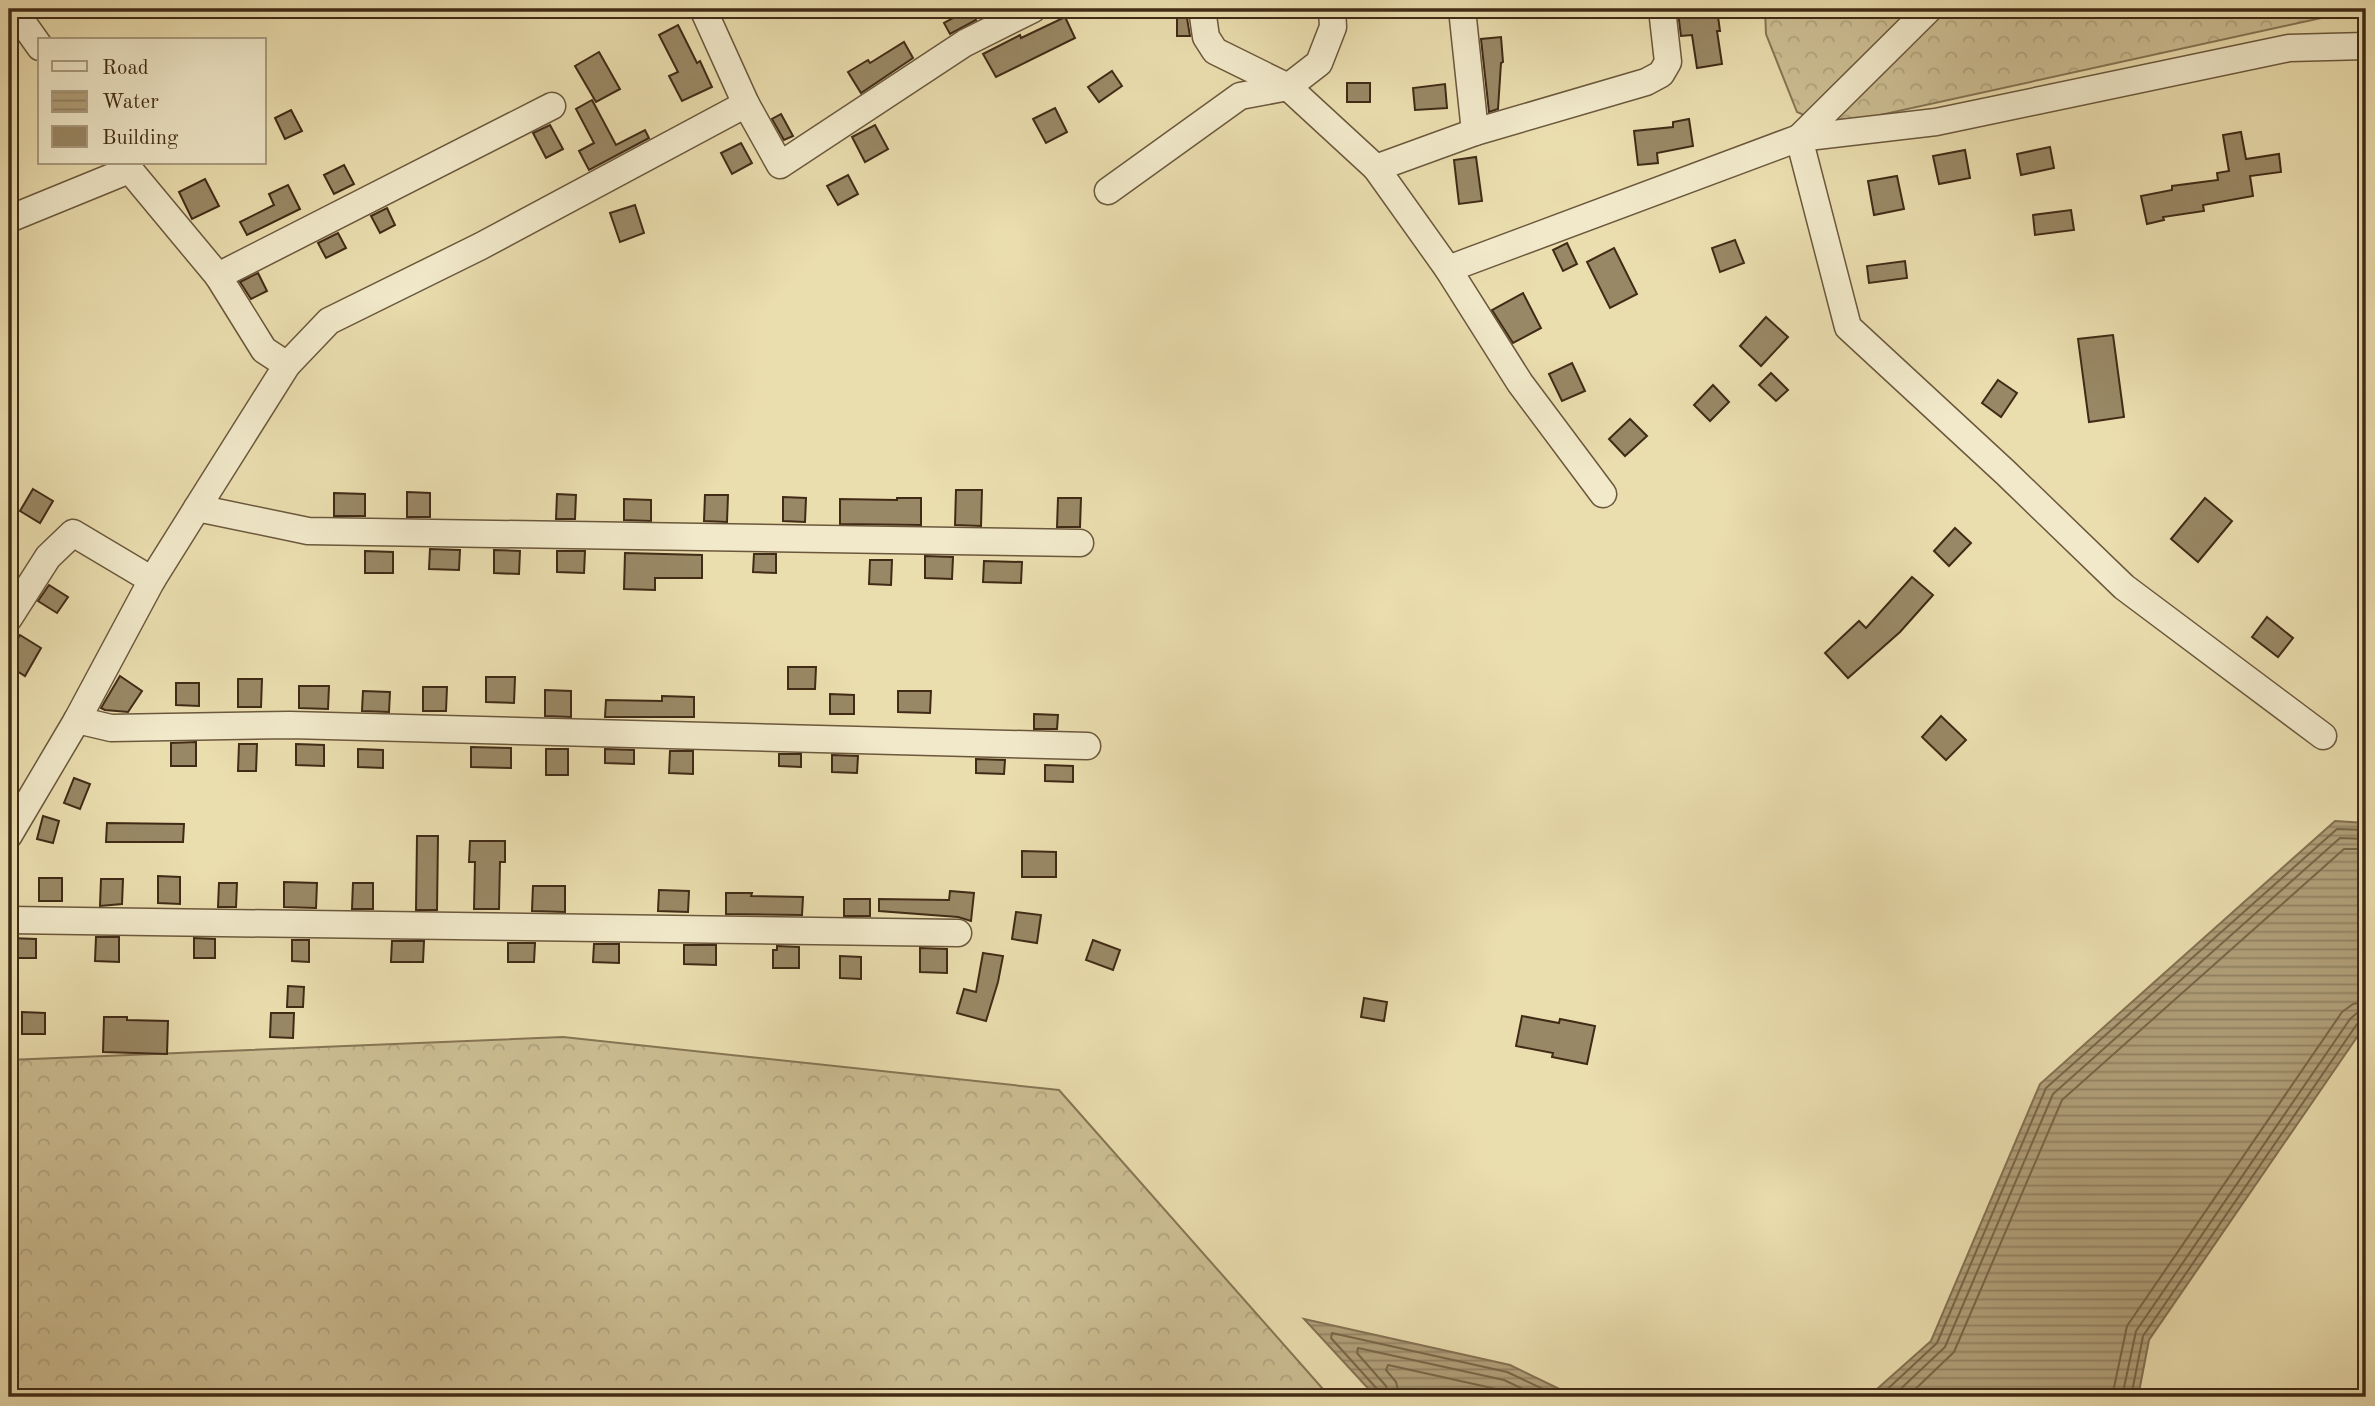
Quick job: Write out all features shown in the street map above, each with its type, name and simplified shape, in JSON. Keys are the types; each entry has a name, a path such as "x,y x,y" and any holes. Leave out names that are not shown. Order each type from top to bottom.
{"street":[{"path":"20,9 23,23 38,44"},
{"path":"703,9 746,104 780,165 965,43 1033,9"},
{"path":"1202,9 1206,37 1214,51 1287,87 1376,168 1448,269 1520,383 1603,494"},
{"path":"1108,191 1240,96 1287,87 1320,63 1333,27 1332,9"},
{"path":"1462,9 1475,132"},
{"path":"1376,168 1475,132 1646,82 1661,74 1668,62 1662,9"},
{"path":"1799,138 1929,9"},
{"path":"1448,269 1799,138 1936,122 2289,48 2366,46"},
{"path":"9,835 77,720 152,580 287,365 329,321 481,246 746,104"},
{"path":"218,276 552,106"},
{"path":"1799,138 1848,327 2006,472 2124,587 2323,736"},
{"path":"9,219 127,166 218,276 264,350 287,365"},
{"path":"197,508 309,531 1080,543"},
{"path":"9,618 48,557 73,533 152,580"},
{"path":"77,720 111,728 290,725 1087,747"},
{"path":"9,920 958,933"}],"green space":[{"path":"1765,9 2334,9 2335,15 1830,126 1797,112 1766,34"},
{"path":"563,1037 1059,1090 1330,1397 9,1397 9,1060"}],"water":[{"path":"2335,821 2366,823 2366,1024 2149,1340 2138,1397 1868,1397 1931,1341 2040,1084"},
{"path":"1304,1319 1510,1365 1576,1397 1376,1397"}],"building":[{"path":"948,9 971,9 976,20 950,34 944,23 953,18"},
{"path":"1717,9 1722,64 1697,68 1692,35 1681,36 1678,12"},
{"path":"1177,11 1186,12 1190,36 1177,36"},
{"path":"1065,17 1075,38 996,77 983,54 1020,35 1021,38"},
{"path":"678,25 712,87 682,101 669,76 678,72 659,35"},
{"path":"1501,37 1503,62 1498,109 1489,112 1481,39"},
{"path":"904,42 913,58 861,93 848,72 868,60 870,63"},
{"path":"599,52 620,89 596,102 575,66"},
{"path":"1112,71 1122,86 1099,102 1088,87"},
{"path":"1347,83 1370,83 1370,102 1347,102"},
{"path":"1445,84 1447,108 1415,110 1413,88"},
{"path":"592,100 616,145 645,130 649,138 589,170 579,151 594,143 576,109"},
{"path":"1055,108 1067,132 1046,143 1033,119"},
{"path":"291,110 302,131 285,139 275,118"},
{"path":"781,114 793,136 784,140 772,119"},
{"path":"1689,119 1693,146 1657,153 1658,163 1638,165 1634,131 1673,127 1673,122"},
{"path":"550,125 563,149 546,158 533,133"},
{"path":"875,125 888,149 865,162 852,137"},
{"path":"2241,132 2246,159 2279,154 2281,172 2250,176 2253,196 2203,205 2204,211 2163,217 2164,220 2147,224 2141,196 2172,190 2172,186 2218,180 2217,173 2229,171 2223,135"},
{"path":"741,143 752,163 732,174 721,153"},
{"path":"2050,147 2054,168 2021,175 2017,154"},
{"path":"1965,150 1970,178 1939,184 1933,156"},
{"path":"1476,157 1482,201 1459,204 1454,160"},
{"path":"344,165 354,184 334,194 324,175"},
{"path":"848,175 858,194 838,205 827,186"},
{"path":"1897,176 1904,209 1874,215 1868,181"},
{"path":"205,179 219,206 192,219 179,192"},
{"path":"288,185 300,209 247,235 240,222 274,205 269,194"},
{"path":"635,205 644,233 620,242 610,213"},
{"path":"387,208 395,225 380,233 371,216"},
{"path":"2071,210 2074,230 2035,235 2033,215"},
{"path":"338,233 346,248 326,258 318,243"},
{"path":"1735,240 1744,263 1720,272 1712,248"},
{"path":"1567,243 1577,264 1563,271 1553,250"},
{"path":"1614,248 1637,294 1610,308 1587,262"},
{"path":"1905,261 1907,278 1869,283 1867,266"},
{"path":"258,273 267,291 251,299 240,282"},
{"path":"1523,293 1541,328 1513,343 1492,310"},
{"path":"1766,317 1788,337 1761,366 1740,346"},
{"path":"2113,335 2124,417 2089,422 2078,339"},
{"path":"1572,363 1585,391 1562,401 1549,374"},
{"path":"1771,373 1788,390 1776,401 1759,385"},
{"path":"1998,380 2017,393 2001,417 1982,403"},
{"path":"1713,385 1729,402 1710,421 1694,405"},
{"path":"1630,419 1647,436 1625,456 1609,439"},
{"path":"33,489 53,501 40,523 20,511"},
{"path":"956,490 982,490 981,526 955,525"},
{"path":"407,492 430,493 430,517 407,517"},
{"path":"334,493 365,494 365,516 334,516"},
{"path":"557,494 576,495 575,519 556,519"},
{"path":"705,495 728,495 727,522 704,521"},
{"path":"783,497 806,498 805,522 783,521"},
{"path":"921,498 921,525 840,524 840,499"},
{"path":"1058,498 1081,498 1080,527 1057,527"},
{"path":"2205,498 2232,521 2198,562 2171,539"},
{"path":"624,499 651,500 651,521 624,520"},
{"path":"1955,528 1971,543 1949,566 1934,551"},
{"path":"430,549 460,550 459,570 429,569"},
{"path":"494,550 520,551 519,574 494,573"},
{"path":"365,551 393,552 393,573 365,573"},
{"path":"557,551 585,551 584,573 557,572"},
{"path":"625,553 702,555 702,578 655,578 655,590 624,589"},
{"path":"754,554 776,554 776,573 753,572"},
{"path":"925,556 953,557 952,579 925,578"},
{"path":"870,560 892,560 891,585 869,584"},
{"path":"984,561 1022,562 1021,583 983,582"},
{"path":"1912,577 1933,595 1900,632 1848,678 1825,653 1859,621 1866,628"},
{"path":"49,585 68,597 57,613 38,601"},
{"path":"2267,617 2293,638 2278,657 2252,637"},
{"path":"20,635 41,648 25,676 9,666 9,652"},
{"path":"788,667 816,667 815,689 788,689"},
{"path":"120,676 142,691 128,712 101,708"},
{"path":"486,677 515,677 514,703 486,702"},
{"path":"238,679 262,679 261,707 238,707"},
{"path":"176,683 199,683 199,706 176,705"},
{"path":"299,686 329,686 328,709 299,708"},
{"path":"423,687 447,687 446,711 423,711"},
{"path":"545,690 571,691 571,717 545,716"},
{"path":"363,691 390,692 389,712 362,711"},
{"path":"898,691 931,691 930,713 898,712"},
{"path":"830,694 854,695 854,714 830,714"},
{"path":"662,696 694,697 694,717 605,717 606,700 662,701"},
{"path":"1034,714 1058,715 1057,729 1034,729"},
{"path":"1941,716 1966,740 1946,760 1922,737"},
{"path":"196,742 196,766 171,766 171,743"},
{"path":"239,744 257,744 256,771 238,771"},
{"path":"296,744 324,745 324,766 296,765"},
{"path":"471,747 511,748 511,768 471,767"},
{"path":"358,749 383,750 383,768 358,767"},
{"path":"546,749 568,749 568,775 546,775"},
{"path":"605,749 634,750 634,764 605,763"},
{"path":"670,751 693,751 693,774 669,773"},
{"path":"779,754 801,754 801,767 779,766"},
{"path":"832,755 858,756 857,773 832,772"},
{"path":"976,759 1005,760 1004,774 976,773"},
{"path":"1045,765 1073,766 1073,782 1045,781"},
{"path":"74,778 90,784 80,809 64,803"},
{"path":"43,816 59,821 53,843 37,839"},
{"path":"107,823 184,824 183,842 106,842"},
{"path":"417,836 438,836 437,910 416,910"},
{"path":"470,841 505,841 505,862 500,862 499,909 474,909 475,862 469,862"},
{"path":"1022,851 1056,852 1056,877 1022,877"},
{"path":"158,876 180,877 180,904 158,903"},
{"path":"39,878 62,878 62,901 39,901"},
{"path":"101,879 123,879 122,904 100,906"},
{"path":"284,882 317,883 316,908 284,907"},
{"path":"219,883 237,883 236,907 218,907"},
{"path":"353,883 373,883 373,909 352,909"},
{"path":"533,886 565,886 565,912 532,911"},
{"path":"659,890 689,891 688,912 658,911"},
{"path":"950,891 974,893 971,921 958,917 879,911 879,899 949,900"},
{"path":"726,893 803,897 802,915 726,914"},
{"path":"844,899 870,899 870,916 844,916"},
{"path":"1016,912 1041,915 1037,943 1012,939"},
{"path":"96,937 119,937 119,962 95,961"},
{"path":"9,938 36,939 36,958 9,958"},
{"path":"194,938 215,939 215,958 194,958"},
{"path":"292,940 309,940 309,962 292,961"},
{"path":"1093,940 1120,950 1113,970 1086,960"},
{"path":"392,941 424,941 423,962 391,962"},
{"path":"508,943 535,943 534,962 508,962"},
{"path":"594,944 619,944 619,963 593,962"},
{"path":"684,945 716,945 716,965 684,964"},
{"path":"777,946 799,947 799,968 773,968 773,950 777,950"},
{"path":"920,948 947,949 947,973 920,972"},
{"path":"983,953 1003,956 986,1021 957,1013 964,989 976,992"},
{"path":"840,956 861,957 861,979 840,978"},
{"path":"288,986 304,987 303,1007 287,1007"},
{"path":"1364,998 1387,1002 1384,1021 1361,1017"},
{"path":"22,1012 45,1013 45,1034 22,1034"},
{"path":"271,1013 294,1013 293,1038 270,1037"},
{"path":"1522,1016 1559,1023 1560,1019 1595,1026 1587,1064 1552,1057 1553,1053 1516,1046"},
{"path":"104,1017 168,1021 167,1054 103,1052"}]}
